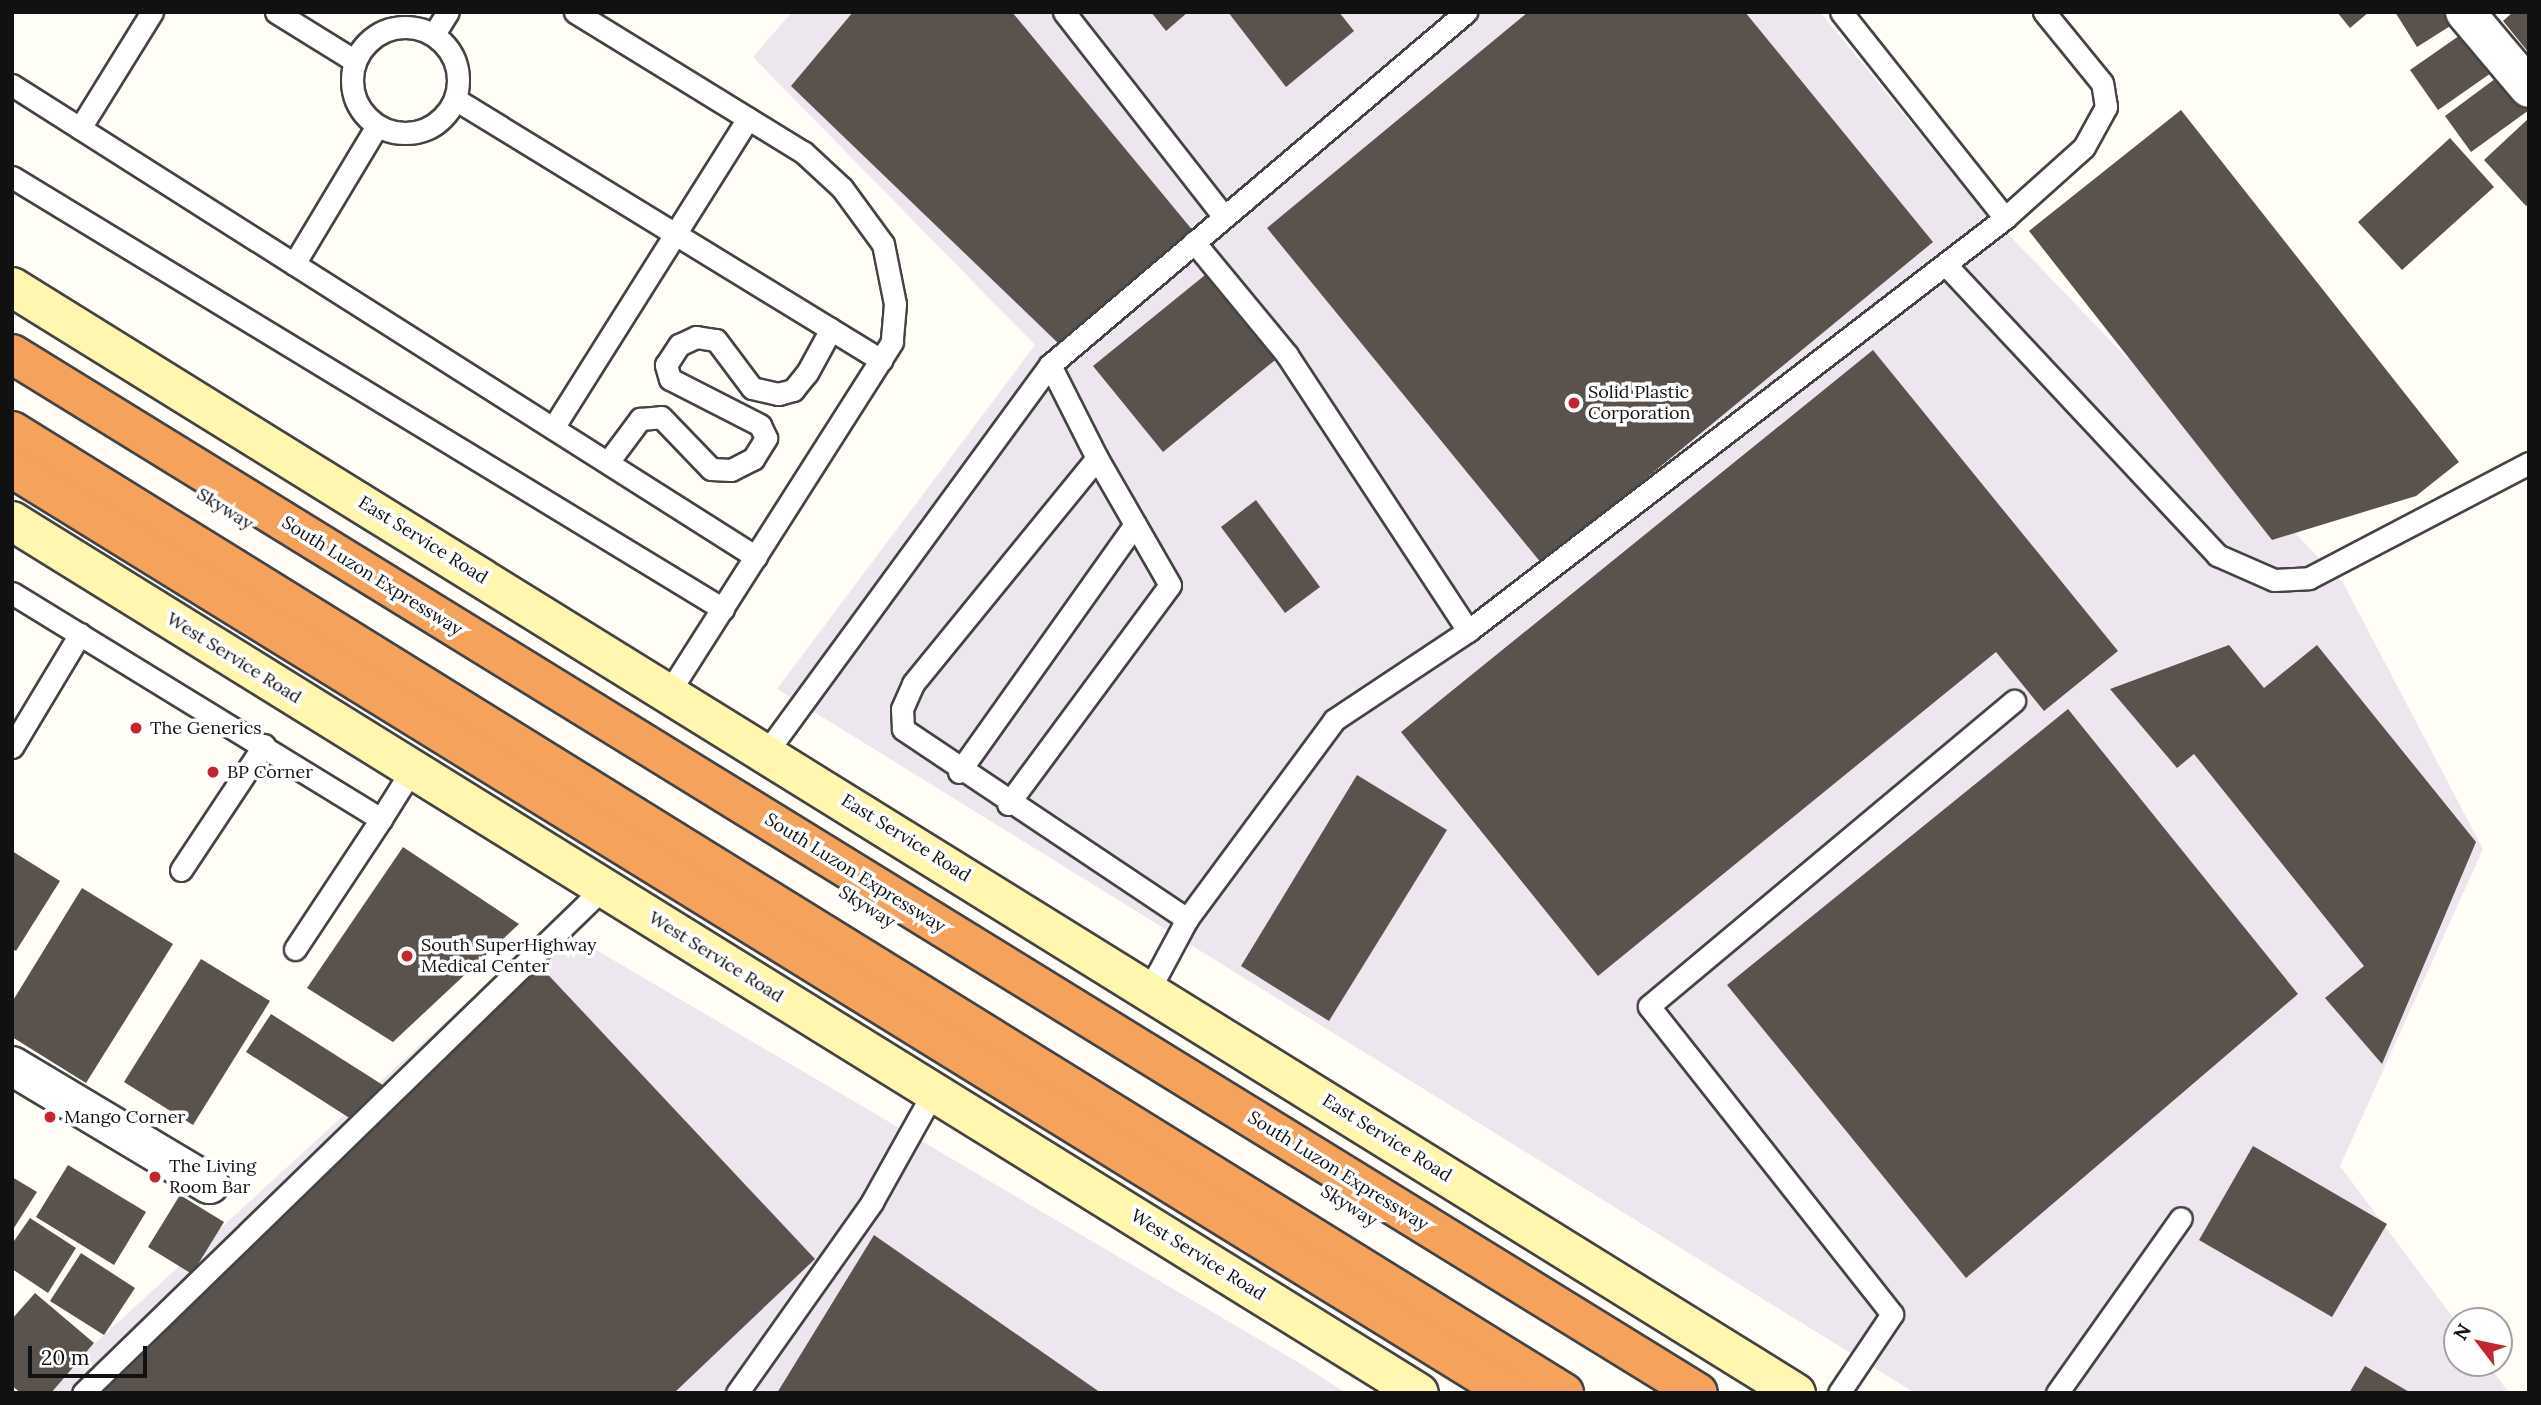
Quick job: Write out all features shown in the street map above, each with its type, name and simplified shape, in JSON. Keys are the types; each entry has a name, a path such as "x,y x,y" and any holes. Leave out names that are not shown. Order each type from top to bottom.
{"highway":[{"name":"South Luzon Expressway","path":"12,354 1698,1393"},
{"name":"Skyway","path":"12,377 1651,1393"},
{"path":"12,432 1564,1393"},
{"path":"12,468 1510,1393"}],"main road":[{"name":"East Service Road","path":"12,287 768,750 1796,1393"},
{"name":"West Service Road","path":"12,521 1419,1393"}],"street":[{"path":"2465,12 2529,88"},
{"path":"18,1081 209,1184"}],"lane":[{"path":"80,128 152,12"},
{"path":"276,12 355,61"},
{"path":"434,34 449,12"},
{"path":"575,12 803,152 842,188 883,244 895,304 892,342 670,691"},
{"path":"1064,12 1222,214"},
{"path":"768,750 1050,365 1194,242 1222,214 1466,12"},
{"path":"1841,12 2006,218"},
{"path":"1149,990 1187,919 1334,720 1468,631 1947,266 2006,218 2084,147 2106,107 2102,83 2044,12"},
{"path":"397,27 434,34 456,63 455,99 440,121 416,133 377,126 357,104 355,61 365,45 397,27"},
{"path":"12,85 756,557"},
{"path":"455,99 881,360"},
{"path":"554,428 748,118"},
{"path":"294,264 377,126"},
{"path":"12,177 723,609"},
{"path":"1194,242 1287,355 1468,631"},
{"path":"1947,266 2217,555 2274,580 2309,578 2529,463"},
{"path":"608,462 640,419 661,417 711,469 731,470 752,460 766,438 760,425 670,379 666,365 679,345 696,337 716,340 752,387 778,394 793,390 807,373 831,329"},
{"path":"1008,804 1171,585 1097,458 1050,365"},
{"path":"1097,458 913,684 902,709 903,729 959,772 1187,919"},
{"path":"959,772 1135,523"},
{"path":"12,593 381,819"},
{"path":"12,747 80,634"},
{"path":"1839,1393 1892,1314 1649,1006 2014,701"},
{"path":"181,870 264,745"},
{"path":"295,949 413,768"},
{"path":"83,1393 603,888"},
{"path":"737,1393 872,1202 934,1091"},
{"path":"2057,1393 2181,1218"}],"shaded area":[{"path":"792,12 1820,12 1965,189 2343,583 2483,849 2340,1166 2445,1307 2443,1377 2497,1377 2509,1393 1915,1393 777,689 1035,345 753,57"},
{"path":"552,924 1301,1364 1346,1393 41,1393"}],"building":[{"path":"853,12 1012,12 1194,232 1059,344 791,86"},
{"path":"1151,12 1188,12 1166,31"},
{"path":"1228,12 1339,12 1354,31 1286,87"},
{"name":"Solid Plastic Corporation","path":"1528,12 1745,12 1933,242 1542,564 1267,228"},
{"path":"2337,12 2369,12 2350,28"},
{"path":"2395,12 2448,12 2455,23 2417,47"},
{"path":"2513,12 2529,12 2529,53 2503,21"},
{"path":"2466,31 2494,71 2438,110 2410,70"},
{"path":"2503,73 2529,110 2471,152 2445,116"},
{"path":"2181,110 2459,462 2416,496 2272,540 2029,231"},
{"path":"2529,118 2529,204 2526,206 2484,160"},
{"path":"2450,138 2494,187 2402,270 2358,222"},
{"path":"1210,271 1280,356 1163,452 1093,366"},
{"path":"1873,350 2118,651 2044,711 1996,652 1598,976 1401,732"},
{"path":"1256,500 1320,587 1285,613 1221,527"},
{"path":"2229,645 2264,688 2317,645 2476,842 2382,1064 2325,998 2364,966 2194,754 2177,768 2110,689"},
{"path":"2068,709 2298,994 1966,1278 1727,985"},
{"path":"1357,775 1447,830 1329,1021 1241,966"},
{"name":"South SuperHighway Medical Center","path":"403,847 519,924 393,1042 307,988"},
{"path":"12,851 60,881 16,951 12,949"},
{"path":"82,888 173,944 86,1083 12,1037 12,1002"},
{"path":"201,959 270,1001 193,1125 124,1082"},
{"path":"539,965 815,1259 674,1393 87,1393"},
{"path":"271,1014 386,1087 362,1126 246,1052"},
{"path":"2253,1146 2387,1224 2332,1317 2199,1240"},
{"path":"68,1165 146,1212 114,1265 36,1217"},
{"path":"12,1177 37,1192 12,1231"},
{"path":"180,1195 224,1222 192,1274 148,1247"},
{"path":"30,1218 76,1248 48,1293 12,1269 12,1244"},
{"path":"874,1235 1101,1393 777,1393"},
{"path":"81,1253 135,1288 104,1335 50,1301"},
{"path":"35,1293 94,1343 51,1393 21,1393 12,1386 12,1319"},
{"path":"2365,1366 2411,1393 2349,1393"}],"place":[{"name":"Solid Plastic Corporation","path":"1574,403"},
{"name":"The Generics","path":"136,728"},
{"name":"BP Corner","path":"213,772"},
{"name":"South SuperHighway Medical Center","path":"407,956"},
{"name":"Mango Corner","path":"50,1117"},
{"name":"The Living Room Bar","path":"155,1177"}]}
